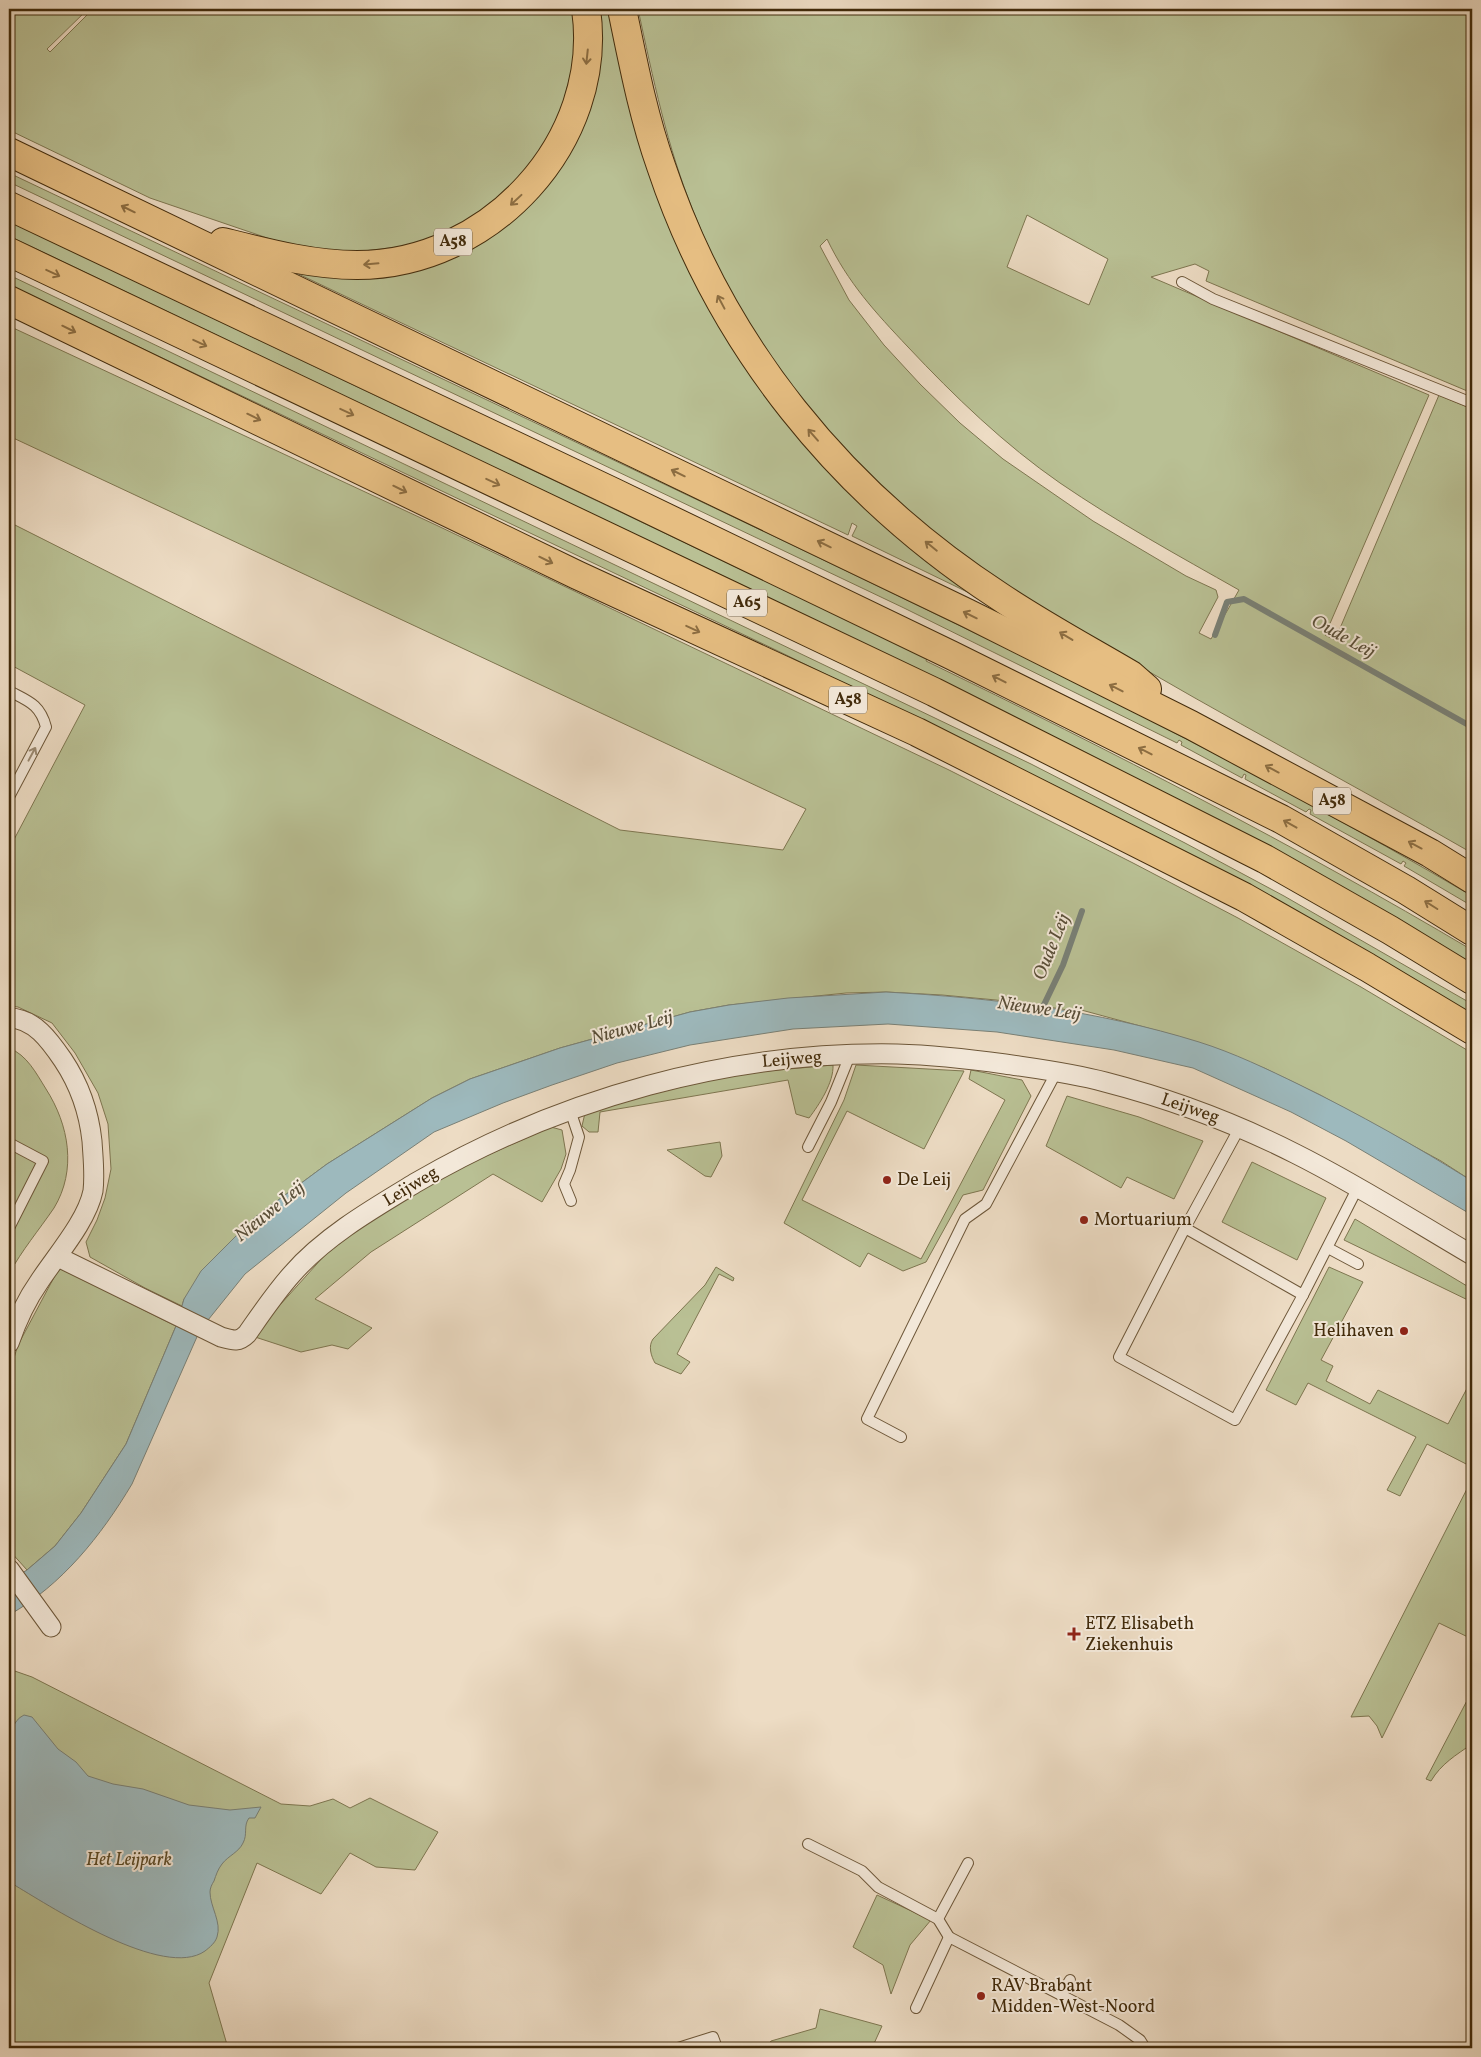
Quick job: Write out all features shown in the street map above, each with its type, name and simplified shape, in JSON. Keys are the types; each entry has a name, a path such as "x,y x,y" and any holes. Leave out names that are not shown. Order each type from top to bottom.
{"highway":[{"name":"A58","path":"172,230 294,259 357,265 388,262 420,255 459,240 492,221 519,198 544,168 566,134 579,96 587,59 588,24 586,9"},
{"name":"A58","path":"622,9 644,109 661,167 695,252 732,323 774,387 834,459 876,502 938,553 999,596 1131,675 1190,725"},
{"name":"A58","path":"9,152 967,613 1190,725 1430,853 1472,879"},
{"name":"A65","path":"9,206 952,655 1281,819 1406,890 1472,931"},
{"name":"A65","path":"9,252 934,692 1264,859 1390,930 1472,980"},
{"name":"A58","path":"9,300 577,575 916,732 1244,897 1367,967 1472,1030"}],"street":[{"path":"9,1018 17,1018 35,1026 51,1043 67,1065 83,1100 90,1126 94,1169 92,1192 84,1213 58,1257 38,1283 9,1343"},
{"name":"Leijweg","path":"58,1257 221,1337 235,1341 242,1339 293,1273 316,1250 347,1227 401,1192 478,1149 570,1110 618,1094 717,1070 753,1064 850,1055 896,1054 935,1056 1057,1071 1106,1082 1181,1105 1240,1127 1297,1154 1358,1187 1472,1255"},
{"path":"9,1569 51,1627"}],"lane":[{"path":"1182,282 1213,299 1472,403"},
{"path":"9,691 35,705 43,714 46,727 9,797"},
{"path":"808,1146 832,1102 850,1055"},
{"path":"901,1437 867,1419 965,1219 986,1204 1057,1071"},
{"path":"570,1110 579,1137 564,1184 571,1201"},
{"path":"1240,1127 1185,1228 1119,1357 1235,1420 1328,1248 1358,1187"},
{"path":"9,1143 43,1161 13,1208 9,1228"},
{"path":"1185,1228 1303,1295"},
{"path":"1328,1248 1358,1264"},
{"path":"808,1844 862,1871 878,1887 938,1920 949,1937 1119,2025 1140,2040 1145,2048"},
{"path":"938,1920 968,1863"},
{"path":"916,2008 949,1937"},
{"path":"1060,1995 1070,1980"},
{"path":"678,2048 713,2037 716,2048"}],"green space":[{"path":"9,9 88,9 47,49 50,52 93,9 576,9 577,48 558,124 518,184 462,227 416,245 345,253 279,242 150,198 9,130"},
{"path":"598,9 615,9 730,333 992,604 852,536 857,526 852,523 848,535 290,270 334,273 526,206"},
{"path":"638,9 1472,9 1472,393 1206,281 1209,271 1195,264 1151,277 1429,395 1325,635 1335,640 1439,395 1472,409 1472,853 1148,671 1022,595 946,542 898,502 866,471 835,439 780,369 755,332 712,254 684,188 676,163 661,112","holes":["1027,215 1108,259 1089,305 1007,267","827,239 844,270 873,309 943,384 1000,436 1060,483 1148,538 1239,590 1211,639 1199,633 1218,597 1216,590 1186,576 1093,521 1003,459 960,423 884,345 849,300 820,246"]},
{"path":"9,173 855,575 1122,706 1299,798 1386,846 1472,896 1472,906 1404,866 1406,863 1403,861 1401,864 1310,814 1311,810 1309,809 1306,812 1245,779 1246,775 1244,774 1242,778 1181,745 1182,742 1179,740 1177,743 904,608 9,182"},
{"path":"9,221 927,658 926,661 1133,764 1338,873 1472,950 1472,964 1270,850 1064,742 752,590 9,236"},
{"path":"9,275 1031,764 1284,896 1472,1004 1472,1015 1150,835 1059,788 778,651 9,285"},
{"path":"9,326 436,525 949,770 1238,918 1361,987 1472,1053 1472,1181 1441,1161 1320,1095 1264,1068 1177,1036 1074,1008 1076,1011 942,995 886,992 846,993 729,1005 690,1012 560,1048 470,1079 432,1098 327,1164 254,1218 184,1299 182,1306 145,1288 90,1257 86,1242 105,1198 111,1169 108,1124 98,1093 75,1053 52,1023 18,1007 9,1006 9,849 85,705 9,664 9,522 620,830 783,850 806,809 9,436"},
{"path":"9,1048 21,1055 31,1065 54,1103 65,1132 68,1163 66,1178 54,1208 9,1274"},
{"path":"833,1065 833,1072 828,1086 809,1118 796,1114 788,1080 600,1112 598,1132 589,1132 582,1126 585,1113 712,1076"},
{"path":"856,1065 964,1071 924,1149 847,1111 802,1200 921,1259 1005,1100 969,1079 971,1070 1022,1080 1031,1096 983,1190 963,1195 926,1262 903,1271 868,1253 860,1267 784,1223 844,1100"},
{"path":"1067,1096 1139,1117 1203,1141 1174,1199 1127,1177 1121,1188 1046,1146"},
{"path":"551,1127 562,1130 566,1154 561,1169 542,1202 493,1174 371,1252 315,1299 372,1328 348,1349 332,1345 301,1352 252,1336 325,1255 374,1217 454,1170"},
{"path":"720,1142 722,1156 711,1177 705,1176 667,1150"},
{"path":"1252,1162 1326,1198 1297,1260 1222,1222"},
{"path":"1355,1219 1472,1289 1472,1302 1344,1240"},
{"path":"716,1267 734,1278 733,1281 719,1274 677,1354 690,1362 681,1374 655,1363 651,1351 653,1339 705,1285"},
{"path":"1329,1267 1363,1282 1321,1360 1333,1366 1326,1381 1370,1404 1378,1390 1448,1424 1472,1379 1472,1467 1427,1444 1400,1496 1387,1490 1416,1437 1308,1383 1296,1405 1266,1390"},
{"path":"59,1268 176,1326 126,1444 81,1513 55,1546 27,1570 9,1550 9,1374 18,1345"},
{"path":"1472,1479 1472,1639 1439,1623 1382,1738 1377,1726 1369,1716 1351,1717"},
{"name":"Het Leijpark","path":"9,1669 32,1677 281,1804 310,1806 333,1799 350,1808 370,1798 438,1832 415,1870 376,1867 350,1853 321,1894 257,1863 209,1983 228,2048 9,2048"},
{"path":"1472,1691 1472,1744 1444,1765 1431,1781 1426,1779"},
{"path":"877,1895 931,1920 910,1945 891,1994 883,1965 853,1947"},
{"path":"820,2009 882,2026 872,2048 766,2048 771,2041 816,2028"}],"water":[{"name":"Nieuwe Leij","path":"886,992 966,998 1044,1007 1160,1031 1225,1051 1344,1107 1472,1181 1472,1215 1346,1141 1291,1112 1193,1068 1114,1050 997,1032 888,1024 793,1029 690,1045 617,1063 503,1103 434,1132 346,1193 245,1274 200,1330 132,1484 107,1522 79,1558 63,1574 28,1603 9,1615 9,1581 27,1570 55,1546 81,1513 126,1444 176,1326 184,1299 201,1271 254,1218 327,1164 432,1098 470,1079 560,1048 690,1012 729,1005 788,998"},
{"path":"24,1715 32,1717 58,1749 76,1762 88,1776 113,1784 143,1789 189,1805 230,1810 261,1807 255,1818 249,1818 246,1824 243,1843 222,1864 211,1886 211,1898 218,1931 215,1941 205,1951 187,1957 163,1956 137,1949 109,1938 55,1910 16,1886 9,1879 9,1784 12,1775 11,1737 17,1721"}],"waterway":[{"name":"Oude Leij","path":"1215,635 1227,602 1244,599 1472,727"},
{"name":"Oude Leij","path":"1040,1013 1063,965 1082,911"}],"place":[{"name":"De Leij","path":"887,1180"},
{"name":"Mortuarium","path":"1084,1220"},
{"name":"Helihaven","path":"1404,1331"},
{"name":"ETZ Elisabeth Ziekenhuis","path":"1074,1634"},
{"name":"RAV Brabant Midden-West-Noord","path":"981,1996"}]}
